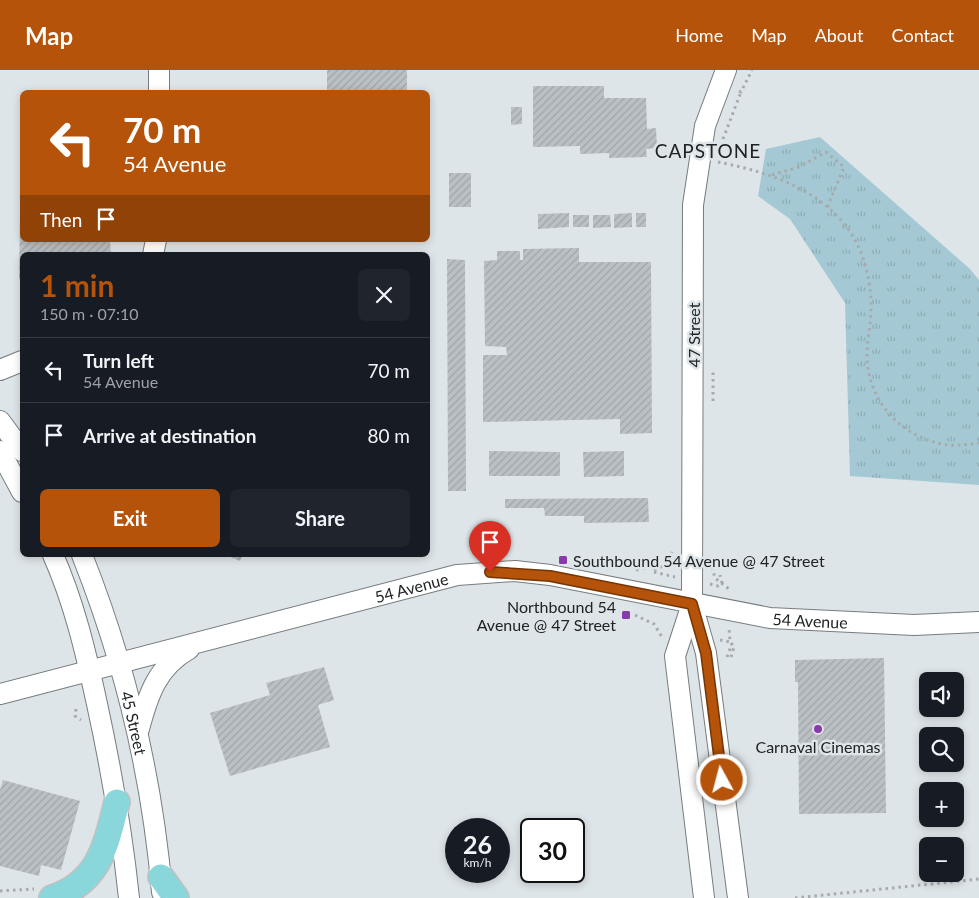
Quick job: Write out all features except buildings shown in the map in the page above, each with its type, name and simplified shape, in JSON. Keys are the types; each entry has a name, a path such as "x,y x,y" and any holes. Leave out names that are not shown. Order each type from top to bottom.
{"main road":[{"path":"47,893 66,893 91,873 103,855 117,802"},
{"path":"162,887 176,898"}],"street":[{"path":"159,70 159,90"},
{"name":"47 Street","path":"726,70 706,126 693,205 692,604 706,653 738,898"},
{"path":"0,370 20,362"},
{"path":"0,421 20,448"},
{"path":"0,451 20,488"},
{"name":"45 Street","path":"54,557 76,620 90,671 117,802 129,898"},
{"name":"45 Street","path":"83,557 101,603 120,662 138,732 162,887"},
{"name":"54 Avenue","path":"0,694 457,575 490,572 550,576 770,618 914,625 979,622"},
{"name":"47 Street","path":"692,604 675,656 704,898"},
{"path":"138,732 148,694 161,673 178,655 206,639"}],"path":[{"path":"721,146 741,92"},
{"path":"772,175 799,167 826,152 844,167 827,208"},
{"path":"719,154 717,164 772,175 799,189 827,208 846,226 856,241 867,274 872,310 867,355 868,367 882,406 903,427 934,442 947,445 979,444"},
{"path":"713,359 713,407"},
{"path":"712,559 715,578 729,589 727,593"},
{"path":"636,570 654,566 654,572"},
{"path":"720,575 722,583"},
{"path":"718,586 722,583"},
{"path":"635,615 654,624 664,641"},
{"path":"727,651 731,643 734,648 731,657"},
{"path":"76,709 75,716 85,724"},
{"path":"795,898 979,879"},
{"path":"0,891 47,893"}],"green space":[{"path":"820,137 970,269 979,280 979,485 850,476 845,303 790,219 758,196 766,149"}],"place":[{"name":"Southbound 54 Avenue @ 47 Street","path":"563,560"},
{"name":"Northbound 54 Avenue @ 47 Street","path":"626,615"},
{"name":"Carnaval Cinemas","path":"818,729"}],"district":[{"name":"CAPSTONE","path":"708,150"}],"route":[{"path":"490,572 515,572 550,576 692,604 706,653 722,780"}]}
